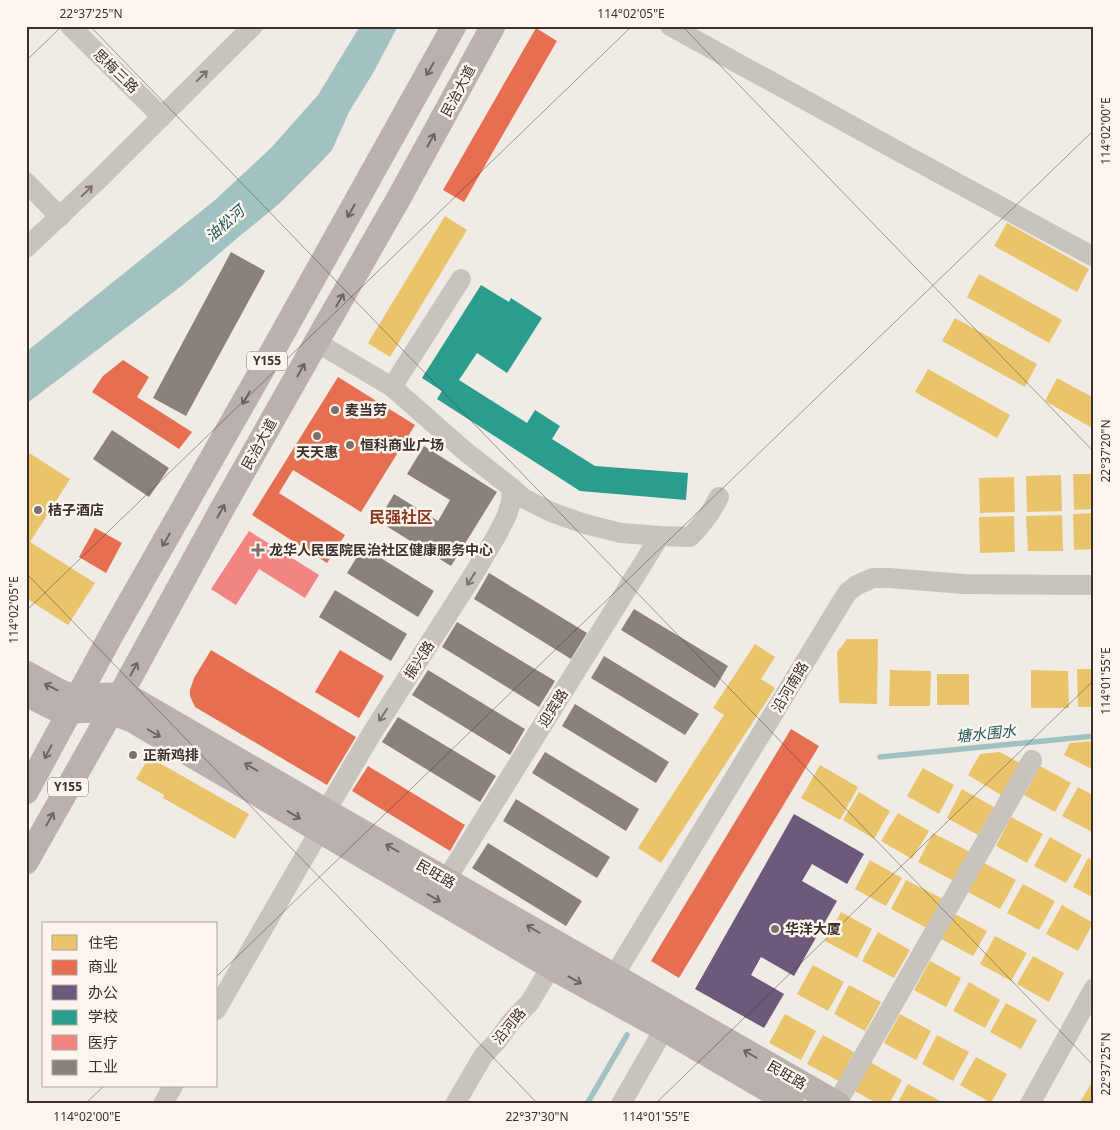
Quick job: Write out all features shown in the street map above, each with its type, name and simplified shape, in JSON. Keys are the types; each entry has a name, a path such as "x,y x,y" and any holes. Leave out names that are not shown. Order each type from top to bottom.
{"main road":[{"name":"Y155","path":"26,792 454,26"},
{"name":"民治大道","path":"26,862 316,342 400,196 493,26"},
{"name":"民旺路","path":"26,673 66,694 74,704"},
{"name":"民旺路","path":"26,694 54,708 105,694 115,704 133,699 150,708 323,821 557,957 668,1019 837,1104"},
{"name":"民旺路","path":"323,821 446,880 557,957"},
{"name":"民旺路","path":"668,1019 792,1104"}],"street":[{"name":"思梅三路","path":"70,26 162,117"},
{"path":"26,248 253,26"},
{"path":"670,26 898,152 1094,257"},
{"path":"26,182 60,216"},
{"path":"392,387 461,279"},
{"path":"316,342 392,387 466,452 523,498 551,512 584,524 621,533 690,537 701,527 719,498"},
{"name":"振兴路","path":"218,1006 372,733 498,533 507,515 511,502 512,488"},
{"name":"迎宾路","path":"446,880 660,536"},
{"name":"沿河南路","path":"608,986 848,592 857,585 873,578 964,584 1094,584"},
{"path":"837,1104 1032,760"},
{"name":"沿河路","path":"455,1104 483,1056 530,1002 557,957"},
{"path":"1030,1104 1094,988"},
{"path":"621,1104 668,1019"},
{"path":"163,1104 172,1088"}],"water":[{"name":"油松河","path":"360,26 398,26 372,75 350,110 332,150 280,203 184,284 26,404 26,352 215,200 271,148 318,95"}],"building: 住宅":[{"path":"445,216 467,230 390,357 368,343"},
{"path":"1007,223 1089,269 1077,292 994,246"},
{"path":"979,274 1062,320 1049,343 967,297"},
{"path":"955,318 1037,364 1025,387 942,341"},
{"path":"928,369 1010,415 997,438 915,392"},
{"path":"1057,378 1094,398 1094,429 1045,401"},
{"name":"桔子酒店","path":"26,451 70,479 30,542 95,583 68,625 26,598"},
{"path":"1073,474 1094,474 1094,509 1074,510"},
{"path":"1061,475 1062,511 1027,512 1026,476"},
{"path":"1014,477 1015,512 980,513 979,478"},
{"path":"1094,513 1094,549 1074,550 1073,514"},
{"path":"1062,515 1063,551 1028,551 1026,516"},
{"path":"1014,516 1015,552 980,553 979,517"},
{"path":"847,639 878,639 877,704 839,703 837,652"},
{"path":"755,644 775,657 761,679 775,688 661,863 638,848 724,715 713,708"},
{"path":"1077,669 1094,669 1094,707 1078,707"},
{"path":"890,670 931,671 930,706 889,706"},
{"path":"1031,670 1068,671 1069,708 1031,708"},
{"path":"937,674 969,674 969,705 937,705"},
{"path":"1094,741 1094,770 1064,755 1070,743"},
{"path":"1000,752 1020,763 1001,795 968,775 980,754"},
{"path":"149,757 249,814 235,839 163,798 164,795 136,779"},
{"path":"820,765 858,787 840,820 801,798"},
{"path":"1040,766 1071,783 1055,812 1024,795"},
{"path":"923,768 954,785 939,814 907,796"},
{"path":"1078,787 1094,796 1094,833 1062,816"},
{"path":"962,789 994,807 978,835 947,818"},
{"path":"859,792 890,811 874,839 843,820"},
{"path":"898,813 929,831 912,859 881,841"},
{"path":"1011,817 1043,834 1027,863 996,846"},
{"path":"933,833 970,852 954,881 918,862"},
{"path":"1050,837 1082,855 1066,883 1034,866"},
{"path":"1088,858 1094,861 1094,898 1073,887"},
{"path":"870,860 902,878 886,906 855,889"},
{"path":"984,863 1016,880 1000,909 968,892"},
{"path":"906,880 943,899 927,928 891,909"},
{"path":"1023,884 1055,901 1039,930 1007,913"},
{"path":"1062,905 1093,923 1078,951 1046,934"},
{"path":"841,912 872,929 857,958 825,941"},
{"path":"955,914 987,931 973,956 941,939"},
{"path":"878,932 910,950 894,978 862,961"},
{"path":"995,936 1027,953 1011,981 980,964"},
{"path":"1033,956 1064,973 1049,1002 1017,984"},
{"path":"930,961 961,978 946,1007 914,990"},
{"path":"813,965 844,982 828,1011 797,994"},
{"path":"969,982 1000,1000 985,1028 953,1011"},
{"path":"849,985 881,1002 865,1031 834,1014"},
{"path":"1006,1003 1037,1020 1021,1049 990,1032"},
{"path":"785,1014 816,1031 801,1060 769,1043"},
{"path":"900,1014 931,1031 916,1060 884,1043"},
{"path":"823,1035 854,1052 839,1081 807,1064"},
{"path":"937,1035 969,1052 953,1081 922,1064"},
{"path":"976,1057 1007,1074 991,1103 960,1085"},
{"path":"870,1062 902,1080 889,1104 878,1104 855,1091"},
{"path":"1094,1079 1094,1104 1079,1104"},
{"path":"908,1084 940,1101 938,1104 897,1104"}],"building: 商业":[{"path":"536,28 557,41 464,202 443,190"},
{"path":"123,360 149,377 137,397 192,432 179,449 92,392 103,376"},
{"name":"恒科商业广场","path":"338,377 415,425 361,512 293,470 279,493 345,535 327,563 252,515"},
{"path":"95,528 122,543 106,573 79,557"},
{"path":"211,650 356,737 327,785 195,707 190,696 190,690 194,678"},
{"path":"340,650 384,676 359,718 315,692"},
{"path":"791,729 819,746 679,978 651,961"},
{"path":"368,766 465,825 450,851 352,791"}],"building: 办公":[{"name":"华洋大厦","path":"794,814 864,854 847,884 812,864 802,881 837,901 794,976 761,957 751,975 784,994 764,1028 695,989"}],"building: 学校":[{"path":"481,285 509,302 511,298 542,318 507,373 477,353 459,380 527,423 535,410 560,426 552,439 595,466 688,473 686,500 580,491 437,399 442,391 422,378"}],"building: 医疗":[{"name":"龙华人民医院民治社区健康服务中心","path":"249,531 319,575 305,598 259,569 236,605 211,589"}],"building: 工业":[{"path":"231,252 265,271 186,416 153,398"},
{"path":"112,430 169,468 149,497 93,459"},
{"path":"424,446 497,492 451,566 378,521 394,494 438,521 450,500 407,474"},
{"path":"363,547 434,591 418,617 347,573"},
{"path":"489,573 587,633 571,659 474,599"},
{"path":"335,590 407,634 391,661 319,617"},
{"path":"634,609 728,666 715,688 621,630"},
{"path":"457,622 555,681 539,707 442,647"},
{"path":"604,656 699,714 685,735 591,678"},
{"path":"428,670 525,729 510,755 412,695"},
{"path":"575,704 669,762 656,783 562,726"},
{"path":"398,717 496,776 480,802 382,742"},
{"path":"545,752 639,809 626,831 532,773"},
{"path":"516,799 610,857 597,878 503,821"},
{"path":"488,843 582,901 566,926 472,868"}],"waterway":[{"name":"塘水围水","path":"880,757 1094,736"},
{"name":"塘水围水","path":"587,1104 627,1035"}],"place":[{"name":"麦当劳","path":"335,410"},
{"name":"天天惠","path":"317,436"},
{"name":"恒科商业广场","path":"350,445"},
{"name":"桔子酒店","path":"38,510"},
{"name":"龙华人民医院民治社区健康服务中心","path":"258,550"},
{"name":"正新鸡排","path":"133,755"},
{"name":"华洋大厦","path":"775,929"}],"district":[{"name":"民强社区","path":"401,517"}]}
